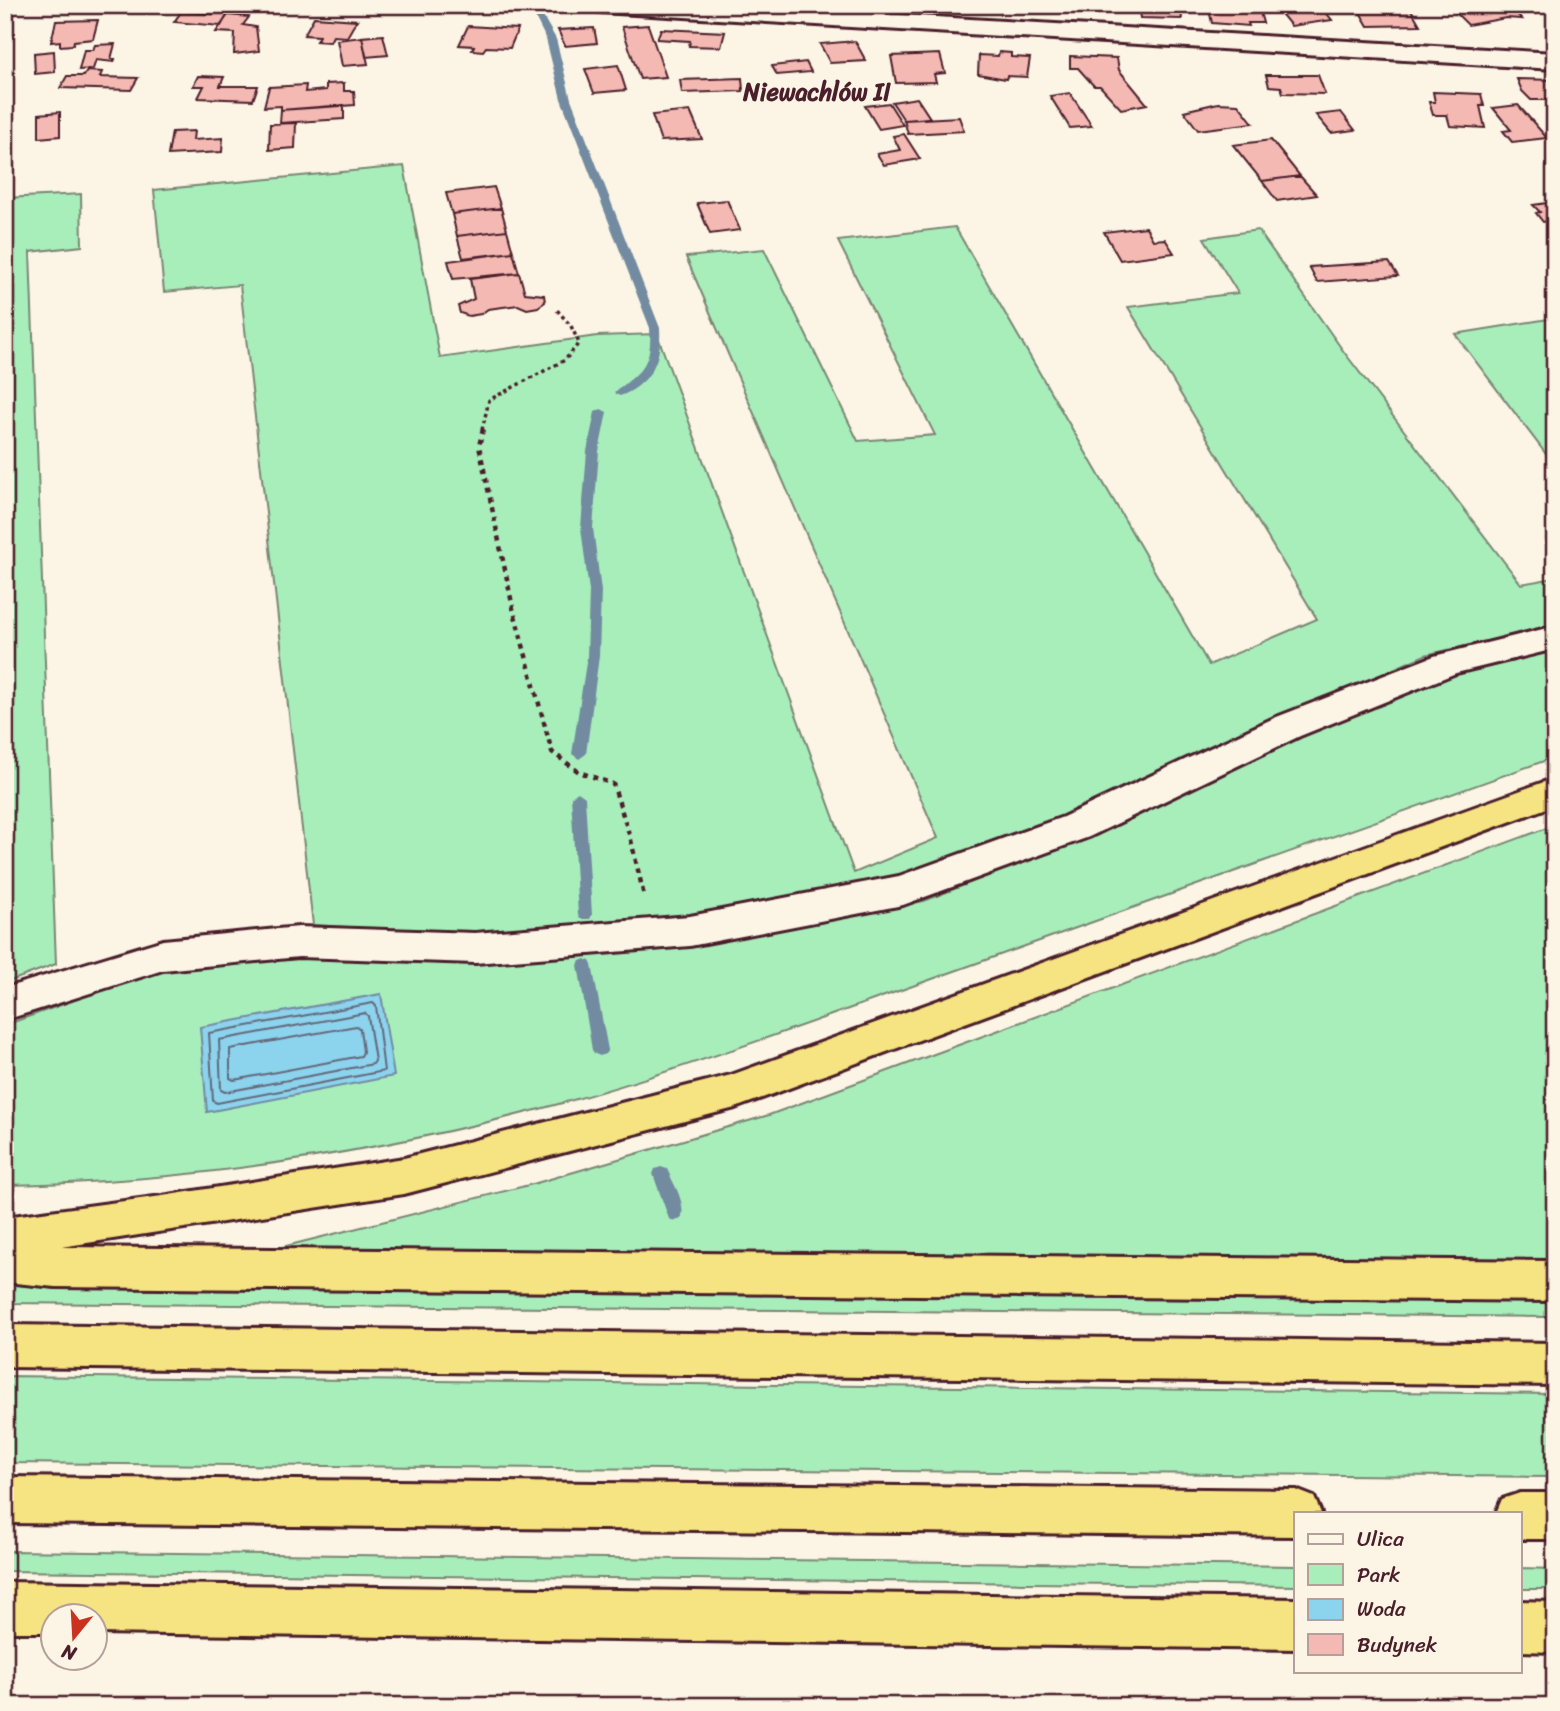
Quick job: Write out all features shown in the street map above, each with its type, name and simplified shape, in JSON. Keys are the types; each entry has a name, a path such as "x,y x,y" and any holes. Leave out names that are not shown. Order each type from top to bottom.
{"highway":[{"path":"5,1236 162,1215 404,1176 735,1091 1555,792"},
{"path":"5,1262 55,1267 1555,1281"},
{"path":"5,1346 1555,1364"},
{"path":"5,1500 1294,1513"},
{"path":"1522,1516 1555,1516"},
{"path":"5,1607 1294,1624"},
{"path":"1522,1626 1555,1627"}],"street":[{"path":"601,5 1555,61"},
{"path":"5,1004 163,955 299,942 475,948 690,931 903,890 1076,827 1287,727 1446,664 1555,637"}],"path":[{"path":"557,310 571,326 579,343 565,360 489,400 479,446 513,608 552,752 579,772 613,784 631,840 650,934"}],"green space":[{"path":"404,166 440,358 597,336 657,334 854,873 938,838 686,257 764,249 858,441 935,435 838,241 955,227 1209,665 1317,619 1128,307 1238,293 1204,238 1258,230 1344,352 1521,584 1555,578 1555,626 1425,655 1067,818 899,878 686,919 486,935 313,925 240,285 164,292 154,190"},
{"path":"81,194 82,246 30,252 56,964 5,983 5,198"},
{"path":"1555,318 1555,466 1455,334"},
{"path":"1555,646 1555,757 767,1038 566,1102 428,1136 218,1171 76,1183 5,1185 5,1025 159,970 302,955 489,963 702,941 924,901 1124,822 1197,782 1443,673"},
{"path":"1555,825 1555,1261 262,1252 533,1184 769,1115"},
{"path":"5,1284 1555,1299 1555,1317 5,1303"},
{"path":"5,1376 1555,1394 1555,1477 5,1463"},
{"path":"5,1551 1294,1566 1294,1586 5,1571"},
{"path":"1522,1568 1555,1569 1555,1589 1522,1589"},
{"path":"38,1702 515,1706 27,1706"}],"water":[{"path":"381,994 394,1076 207,1112 200,1027"}],"building":[{"path":"1138,5 1180,5 1182,19 1140,18"},
{"path":"1208,5 1258,5 1263,23 1248,23 1249,26 1212,23"},
{"path":"1274,5 1320,5 1332,20 1291,26"},
{"path":"1448,5 1508,5 1522,19 1506,18 1468,25"},
{"path":"1409,6 1420,25 1368,26 1357,7"},
{"path":"217,9 230,10 221,26 174,22 181,12 214,14"},
{"path":"228,15 249,17 243,25 256,27 259,51 234,54 235,33 216,32"},
{"path":"314,17 357,20 347,37 333,36 330,42 316,41 319,36 304,35"},
{"path":"98,20 93,39 60,46 60,41 51,42 56,21"},
{"path":"648,25 666,77 640,79 622,27"},
{"path":"468,26 518,29 510,48 486,47 483,51 472,50 474,46 459,45"},
{"path":"594,28 597,43 565,46 558,30"},
{"path":"661,29 725,32 721,47 689,46 690,41 657,39"},
{"path":"383,35 388,55 366,57 362,37"},
{"path":"362,37 368,64 342,66 337,40"},
{"path":"855,41 866,61 830,63 820,44"},
{"path":"115,44 111,59 115,59 114,62 96,60 93,69 79,70 84,50 93,50 95,45"},
{"path":"54,51 55,72 35,74 34,53"},
{"path":"999,52 1011,53 1011,57 1030,58 1027,77 1007,76 1006,79 978,74 979,55 998,56"},
{"path":"940,54 945,73 934,74 936,82 896,83 891,56"},
{"path":"1070,56 1117,58 1119,70 1147,104 1121,109 1100,86 1094,86 1078,68 1070,68"},
{"path":"806,62 811,72 777,75 772,66"},
{"path":"618,65 626,90 594,93 585,69"},
{"path":"87,71 102,72 100,77 138,78 131,90 60,88 67,76 84,76"},
{"path":"1266,75 1318,75 1325,94 1283,93 1281,87 1269,86"},
{"path":"198,76 224,77 220,86 258,86 253,100 198,98 204,86 193,86"},
{"path":"742,78 743,91 682,93 680,80"},
{"path":"1517,79 1555,80 1555,100 1531,100 1522,91"},
{"path":"344,83 344,91 354,91 355,105 281,110 281,106 264,107 269,87 306,85 305,92 326,90 326,84"},
{"path":"1433,92 1481,94 1484,106 1480,106 1485,128 1450,126 1447,115 1433,115 1429,102 1435,102"},
{"path":"1070,93 1092,126 1070,128 1050,96"},
{"path":"917,98 930,118 904,120 892,102"},
{"path":"889,103 903,125 879,129 865,106"},
{"path":"1218,103 1238,104 1253,123 1198,130 1184,111"},
{"path":"344,105 344,119 280,123 281,110"},
{"path":"1518,105 1547,138 1512,142 1503,131 1511,130 1493,108"},
{"path":"690,111 702,139 661,141 652,115"},
{"path":"60,112 60,136 39,138 39,114"},
{"path":"1341,112 1355,130 1331,133 1316,115"},
{"path":"959,117 964,131 908,134 904,120"},
{"path":"296,123 295,148 269,150 270,124"},
{"path":"194,131 193,140 223,138 222,152 168,155 172,132"},
{"path":"904,134 920,159 884,165 877,154 900,150 893,136"},
{"path":"1271,140 1300,176 1262,181 1233,145"},
{"path":"1300,176 1317,195 1277,201 1262,181"},
{"path":"494,187 501,208 452,214 446,193"},
{"path":"727,200 740,230 710,234 697,203"},
{"path":"1555,202 1555,229 1548,221 1543,222 1536,213 1540,212 1533,205"},
{"path":"501,208 507,230 457,236 452,214"},
{"path":"1146,227 1153,240 1165,239 1174,253 1120,260 1104,232"},
{"path":"507,230 513,252 463,258 457,236"},
{"path":"513,252 519,273 453,279 448,261"},
{"path":"1389,262 1398,276 1317,282 1309,267"},
{"path":"519,273 525,293 544,295 545,302 538,307 527,309 518,305 488,309 481,314 469,316 460,313 458,306 474,299 470,279"}],"waterway":[{"path":"538,15 551,39 566,99 655,328 655,351 650,366 620,393"},
{"path":"579,754 593,656 595,591 587,528 593,451 601,412"},
{"path":"578,797 585,915"},
{"path":"585,965 600,1050"},
{"path":"661,1174 675,1214"}],"district":[{"name":"Niewachlów II","path":"817,92"}]}
